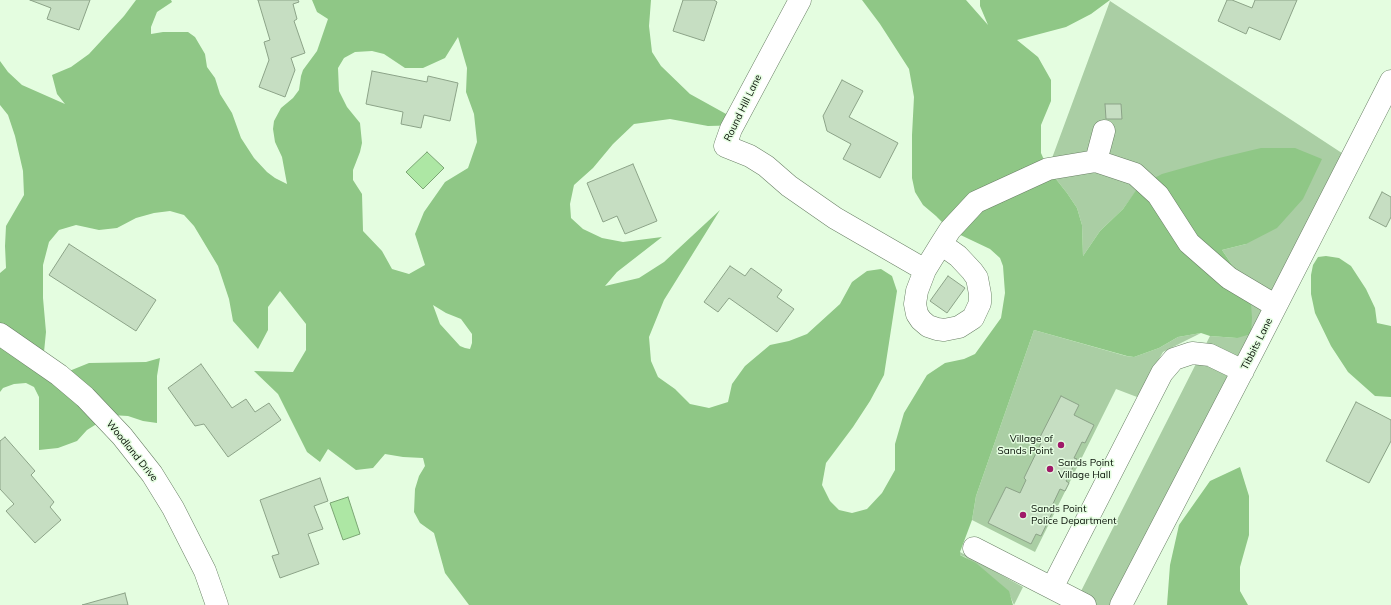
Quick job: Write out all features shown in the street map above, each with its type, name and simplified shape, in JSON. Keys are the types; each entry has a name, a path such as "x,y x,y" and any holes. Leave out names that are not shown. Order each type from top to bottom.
{"street":[{"name":"Round Hill Lane","path":"800,0 731,129 725,146 750,156 766,166 789,186 835,218 925,270"},
{"name":"Tibbits Lane","path":"1121,605 1243,371 1391,81"},
{"path":"1096,161 1104,132"},
{"path":"941,244 958,256 978,278 980,303 973,318 959,327 937,330 928,326 921,320 915,309 915,298 925,270 941,244 950,230 976,202 1048,169 1096,161 1135,174 1158,195 1189,242 1229,278 1276,306"},
{"name":"Woodland Drive","path":"0,334 59,374 85,397 122,436 152,474 174,508 205,571 217,605"},
{"path":"1052,588 1162,373 1174,359 1192,353 1210,355 1243,371"},
{"path":"974,548 1085,605"}],"shaded area":[{"path":"136,0 171,0 172,2 157,12 151,27 151,34 163,32 188,32 195,37 205,54 207,67 215,78 220,94 232,113 241,138 254,158 267,172 287,184 282,157 275,142 273,129 274,121 281,108 293,98 299,90 303,70 317,51 328,19 317,12 312,0 651,0 649,26 652,52 661,66 690,94 746,125 708,126 670,119 634,124 613,144 593,168 574,185 570,204 571,218 583,229 602,238 623,242 662,237 617,272 605,286 639,278 664,262 720,210 664,300 649,337 651,361 658,377 675,389 690,404 709,408 728,402 732,384 745,366 770,345 789,341 807,334 840,304 852,282 867,271 881,269 892,276 897,291 884,375 870,401 853,427 826,463 822,485 830,501 839,510 852,513 867,509 882,493 895,470 895,444 904,413 927,375 945,363 964,359 975,354 1001,318 1005,293 1003,266 1000,258 990,249 950,230 923,205 915,192 912,178 914,97 909,69 880,24 862,0 966,0 988,25 980,6 980,0 1110,0 1091,14 1066,27 1017,40 1038,57 1051,80 1051,101 1041,125 1041,153 1048,169 1077,208 1082,225 1083,256 1100,231 1123,209 1139,186 1162,174 1261,148 1295,148 1322,159 1303,199 1277,228 1246,244 1222,250 1237,272 1251,303 1251,334 1237,338 1210,336 1201,333 1178,337 1159,348 1134,357 1034,330 976,496 972,520 960,552 960,555 976,563 1009,591 1013,605 469,605 445,573 434,533 420,523 414,512 415,489 419,476 425,466 423,458 385,454 373,468 356,470 328,449 320,462 307,452 278,394 254,371 293,372 306,350 306,324 280,291 268,307 268,330 258,349 233,321 229,299 218,266 194,226 184,215 170,211 154,213 136,218 117,228 99,230 76,225 59,230 49,242 43,265 43,298 46,332 44,352 47,380 89,363 146,362 160,358 157,376 157,423 143,421 128,416 111,415 87,430 77,441 58,448 39,450 39,397 34,387 26,383 14,384 3,388 0,392 0,273 6,268 6,226 24,195 23,171 15,136 8,115 0,105 0,61 8,72 22,85 65,104 57,94 52,75 71,67 89,54 124,16","holes":["458,37 467,68 466,92 474,114 477,142 468,168 445,182 424,212 415,234 425,265 409,274 392,269 382,251 363,231 362,194 353,180 353,170 362,143 360,123 347,107 339,91 338,68 344,58 355,52 372,51 384,54 405,68 423,68 445,58","433,305 446,313 461,319 472,334 470,349 460,346 440,324"]},
{"path":"1110,1 1351,159 1120,605 1074,605 1210,336 1237,338 1237,272 1222,250 1246,244 1139,187 1123,209 1100,231 1083,256 1082,225 1077,208 1048,169"},
{"path":"427,152 444,168 423,189 406,172"},
{"path":"1326,256 1339,258 1351,266 1366,289 1375,308 1377,323 1391,326 1391,397 1375,396 1348,372 1331,346 1315,313 1311,294 1311,275 1313,265 1318,257"},
{"path":"1034,330 1134,357 1159,348 1178,337 1201,333 1163,352 1137,397 1116,389 1035,552 972,520 976,496"},
{"path":"1240,467 1249,496 1249,535 1240,567 1240,591 1248,605 1167,605 1170,565 1179,525 1210,481"},
{"path":"348,497 360,534 343,540 330,503"},
{"path":"960,552 1023,587 1014,605 1008,591 965,557 960,555"}],"building":[{"path":"30,0 90,0 79,30 47,19 51,8"},
{"path":"258,0 298,0 299,2 293,4 297,19 294,21 305,53 291,58 295,70 285,97 259,87 269,60 264,42 270,40"},
{"path":"683,0 714,0 717,2 704,41 673,31"},
{"path":"1227,0 1232,0 1252,8 1255,0 1297,0 1280,40 1249,27 1246,34 1218,21"},
{"path":"372,71 427,82 428,76 458,83 450,121 424,115 421,128 401,124 403,112 366,104"},
{"path":"842,80 863,91 849,117 898,143 880,178 843,159 851,144 827,131 823,116"},
{"path":"1105,104 1121,104 1122,119 1106,119"},
{"path":"633,164 657,221 625,234 617,216 603,222 587,183"},
{"path":"1382,192 1391,197 1391,217 1386,227 1369,218"},
{"path":"69,244 156,300 136,331 49,275"},
{"path":"730,266 745,276 751,268 782,290 777,297 794,309 777,332 729,298 718,312 704,302"},
{"path":"948,276 965,288 947,313 930,301"},
{"path":"201,364 232,408 246,399 255,412 269,403 281,420 228,457 204,424 195,426 168,388"},
{"name":"Sands Point Village Hall","path":"1061,396 1079,405 1074,415 1094,425 1085,443 1082,442 1074,458 1077,459 1066,481 1069,483 1065,491 1060,489 1051,508 1054,509 1041,536 1036,534 1031,544 988,523 1006,487 1020,493 1026,480 1024,478 1041,443 1038,441"},
{"path":"1356,402 1391,420 1391,441 1369,483 1326,461"},
{"path":"5,437 35,471 31,475 54,502 50,507 61,520 35,543 6,511 14,504 0,489 0,441"},
{"path":"320,478 328,501 314,506 323,529 308,534 319,564 280,578 272,556 279,554 260,500"},
{"path":"125,593 128,605 82,605"}],"place":[{"name":"Village of Sands Point","path":"1061,445"},
{"name":"Sands Point Village Hall","path":"1050,469"},
{"name":"Sands Point Police Department","path":"1023,515"}]}
